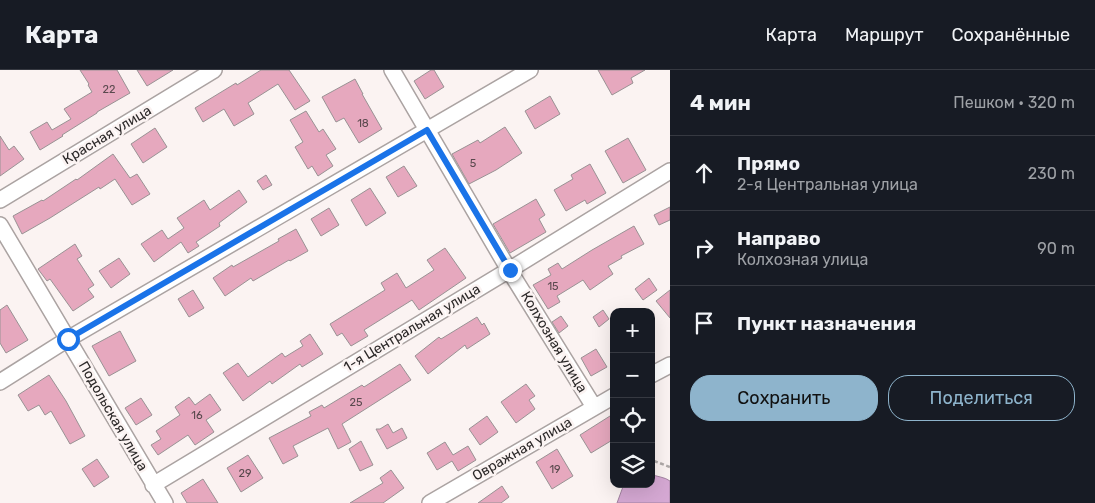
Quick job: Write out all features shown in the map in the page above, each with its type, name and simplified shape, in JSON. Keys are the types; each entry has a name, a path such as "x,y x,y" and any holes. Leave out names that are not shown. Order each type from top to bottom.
{"street":[{"name":"Красная улица","path":"0,200 214,70"},
{"name":"Колхозная улица","path":"392,70 510,270 594,407"},
{"path":"0,382 68,339 530,70"},
{"name":"1-я Центральная улица","path":"153,485 510,270 670,171"},
{"name":"Подольская улица","path":"0,225 165,503"},
{"path":"655,373 670,365"},
{"name":"Овражная улица","path":"430,503 610,398"}],"path":[{"path":"655,461 670,468"}],"shaded area":[{"path":"655,475 670,481 670,503 617,503 623,488 655,488"}],"building":[{"path":"80,70 117,70 130,93 97,112 40,150 30,132 47,122 52,130 71,119 64,109 92,92"},
{"path":"137,70 173,70 147,86"},
{"path":"261,70 289,70 310,101 295,110 278,84 248,103 254,114 234,126 224,109 203,122 195,108"},
{"path":"434,70 444,87 425,99 414,81"},
{"path":"598,70 645,70 631,78 633,83 612,95"},
{"path":"355,79 382,129 359,143 344,118 336,122 322,97"},
{"path":"550,96 560,114 535,129 525,111"},
{"path":"306,111 319,132 323,129 336,149 326,155 333,166 318,176 312,166 308,169 295,147 303,142 290,120"},
{"path":"505,127 522,153 496,170 469,184 452,154 478,140 480,143"},
{"path":"155,128 167,147 143,163 131,144"},
{"path":"0,136 9,150 14,146 24,159 0,176"},
{"path":"628,138 646,170 623,183 605,151"},
{"path":"113,154 130,178 137,174 150,194 132,205 115,179 22,234 13,216 43,201 77,180"},
{"path":"590,164 606,193 587,204 585,200 566,211 554,190 573,179 571,175"},
{"path":"404,166 417,186 398,197 386,177"},
{"path":"266,175 272,185 263,190 257,181"},
{"path":"370,188 386,213 366,226 351,200"},
{"path":"239,190 247,202 219,223 220,226 196,242 199,246 188,253 181,242 154,262 141,244 162,230 168,239 184,228 177,218 204,200 210,210"},
{"path":"536,199 545,215 539,219 546,232 510,253 493,224"},
{"path":"670,207 670,220 659,225 654,215"},
{"path":"329,208 339,225 321,236 311,219"},
{"path":"634,226 644,244 621,256 622,258 608,266 613,274 590,290 583,280 557,296 560,302 548,309 533,285 551,275 548,269 558,263 562,269"},
{"path":"296,229 308,251 253,281 251,278 225,296 213,278 232,265 233,267 279,241 278,239"},
{"path":"75,244 82,256 77,259 94,285 88,289 94,297 73,311 50,279 47,281 38,269"},
{"path":"445,248 466,278 419,310 412,300 364,330 368,336 351,346 342,333 337,336 330,324 385,290 381,283 397,273 406,288 434,270 427,260"},
{"path":"119,258 130,274 111,288 99,271"},
{"path":"649,278 657,290 643,300 635,289"},
{"path":"193,290 204,308 189,317 178,299"},
{"path":"670,290 670,318 656,301"},
{"path":"7,305 28,340 6,353 0,343 0,310"},
{"path":"603,310 609,319 599,327 593,317"},
{"path":"561,316 568,326 559,333 552,322"},
{"path":"477,317 482,325 484,323 490,334 467,349 465,345 428,374 415,356 439,337 441,339"},
{"path":"120,331 136,361 109,376 92,346"},
{"path":"310,334 323,354 302,367 300,364 272,384 270,381 243,401 223,373 238,363 248,377 282,353 285,357 303,346 300,341"},
{"path":"596,349 607,367 591,376 581,358"},
{"path":"400,364 411,380 342,424 351,442 338,449 328,428 293,446 298,456 283,464 269,438 311,416 309,412 322,405 324,408 362,385 364,387"},
{"path":"49,375 85,436 70,444 51,411 45,415 39,405 28,411 18,395"},
{"path":"526,384 535,396 529,400 535,409 516,423 501,402"},
{"path":"210,394 221,410 206,420 214,432 195,445 188,435 158,455 151,445 161,439 156,431 180,415 175,407 189,397 195,405"},
{"path":"141,398 152,415 136,425 125,408"},
{"path":"487,416 498,432 480,445 469,429"},
{"path":"610,416 610,441 591,453 580,435"},
{"path":"388,424 393,433 402,428 407,438 387,449 376,429 380,429"},
{"path":"361,441 373,465 360,471 349,449"},
{"path":"445,442 453,455 468,446 476,460 458,471 452,461 437,470 427,453"},
{"path":"557,449 573,476 552,489 536,462"},
{"path":"248,455 263,478 241,492 227,468"},
{"path":"97,459 109,477 94,487 82,469"},
{"path":"391,470 404,488 383,503 350,503 383,483 380,478"},
{"path":"203,479 218,503 187,503 181,493"},
{"path":"502,486 509,497 501,503 478,503"}],"route":[{"path":"68,339 427,130 510,270"}]}
